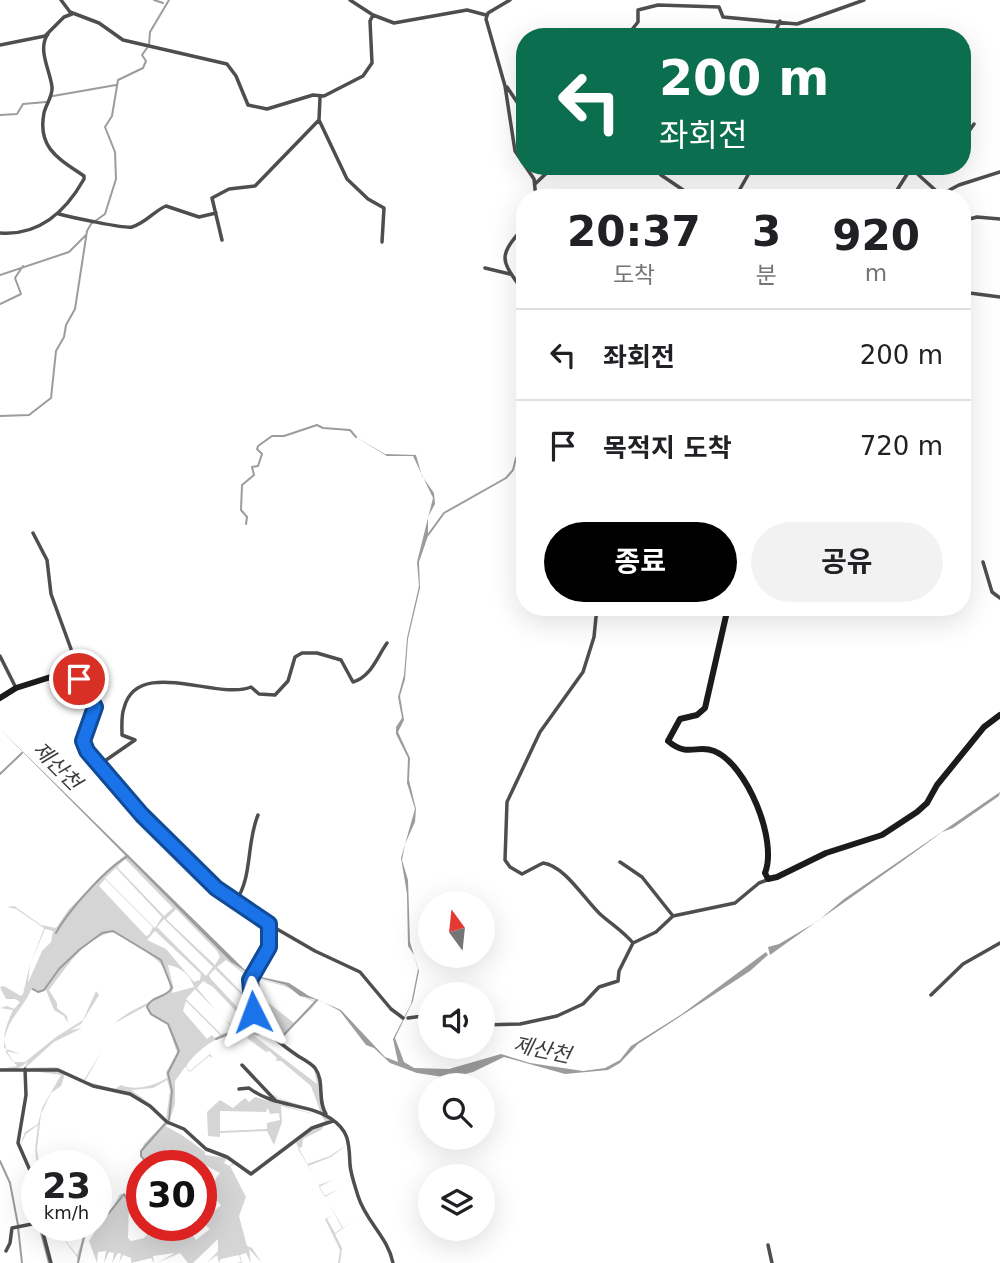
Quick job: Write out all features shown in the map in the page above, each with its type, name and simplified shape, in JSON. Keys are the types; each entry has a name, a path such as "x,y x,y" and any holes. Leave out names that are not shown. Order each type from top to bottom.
{"street":[{"path":"61,0 73,13 99,23 114,36 128,42 226,63 233,69 246,102 251,107 267,109 313,95 320,97 342,89 366,74 373,59 370,21 373,15"},
{"path":"350,0 373,15 399,23 467,10 486,15 510,0"},
{"path":"633,28 638,22 638,10 651,5 719,7 723,17 797,24 864,0"},
{"path":"64,6 64,17"},
{"path":"0,233 20,234 59,214 85,178 61,163 43,134 43,117 52,90 43,43 64,17 73,13"},
{"path":"486,15 505,86 516,151"},
{"path":"777,28 780,21"},
{"path":"0,45 48,34"},
{"path":"505,86 516,101"},
{"path":"320,97 318,120 347,179 368,199 384,208 382,242"},
{"path":"222,240 212,198 229,189 255,186 318,120"},
{"path":"971,128 974,124"},
{"path":"952,189 1000,172"},
{"path":"530,175 535,189"},
{"path":"535,184 544,175"},
{"path":"660,175 681,189"},
{"path":"919,175 935,189"},
{"path":"59,214 101,221 125,229 140,224 166,206 196,217 216,213"},
{"path":"971,216 1000,219"},
{"path":"516,237 504,252 504,262 516,280"},
{"path":"485,268 512,274"},
{"path":"971,293 1000,297"},
{"path":"33,533 47,560 52,598 75,660 74,674 95,707 83,744 99,765 172,846 219,891 315,951 363,974 391,1009 405,1018 418,1016"},
{"path":"983,562 990,588 1000,598"},
{"path":"597,616 596,632 584,668 540,732 509,797 503,854 510,867 519,873 529,872 543,863 553,866 633,943"},
{"path":"726,616 705,708 697,715 680,719 668,741 686,751 713,750 735,768 759,810 769,847 765,875 770,879"},
{"path":"99,765 135,740 122,735 123,712 128,698 145,685 182,681 222,691 251,687 259,694 275,695 283,690 288,681 295,657 310,653 341,660 353,682 370,671 387,643"},
{"path":"0,656 16,688"},
{"path":"0,698 16,688 61,674 74,674"},
{"path":"495,1025 520,1024 575,1009 599,987 618,981 619,971 633,943 656,932 673,916 736,902 759,883 826,853 882,835 927,803 937,785 984,727 1000,715"},
{"path":"236,901 246,884 251,836 258,816"},
{"path":"620,862 642,877 673,916"},
{"path":"269,924 269,947 250,980 253,1012 264,1028 315,1068 321,1103 327,1116"},
{"path":"930,995 963,964 1000,943"},
{"path":"242,1065 276,1102"},
{"path":"21,1150 18,1143 26,1095 25,1069"},
{"path":"0,1070 64,1072 93,1086 132,1095 158,1111 167,1122 184,1129 206,1149 230,1159 241,1170 251,1174 312,1128 333,1121"},
{"path":"239,1089 249,1088 264,1098 327,1116 350,1139 350,1166 360,1202 368,1219 387,1244 393,1263"},
{"path":"6,1251 12,1228 21,1227"},
{"path":"44,1241 51,1263"},
{"path":"768,1245 772,1263"}],"shaded area":[{"path":"354,436 385,454 416,455 421,473 413,456 387,456"},
{"path":"424,478 434,493 435,504 428,516 433,498"},
{"path":"428,518 428,536 419,562 420,588 408,639 405,679 400,696 404,720 398,732 410,758 409,780 416,809 415,822 405,844 415,809 407,783 408,758 396,734 396,727 402,718 398,697 404,675 407,638 419,586 417,562"},
{"path":"0,729 244,969 261,977 289,983 320,1001 300,996 286,985 252,976 231,962"},
{"path":"1000,792 999,796 953,828 942,832 821,919 844,899"},
{"path":"405,844 402,860 408,880 410,942 419,971 413,1001 395,1038 404,1062 414,1068 449,1069 484,1059 495,1059 495,1056 501,1054 530,1063 583,1071 605,1068 620,1060 631,1046 682,1014 766,952 768,955 750,971 638,1044 620,1063 608,1070 565,1074 504,1057 469,1073 417,1073 390,1063 374,1048 366,1045 340,1011 324,1002 341,1010 385,1057 398,1062 393,1039 411,1004 418,969 408,946 407,894 401,858"},
{"path":"125,855 231,962 253,977 252,990 294,1023 314,1005 280,1039 260,1025 289,1051 265,1031 258,1036 253,1035 317,1084 314,1069 319,1079 325,1114 276,1098 272,1092 278,1098 320,1111 311,1086 281,1061 276,1061 277,1058 269,1051 266,1052 247,1038 249,1035 231,1034 213,1041 197,1053 186,1067 190,1071 210,1054 213,1058 209,1056 190,1072 185,1067 175,1081 175,1104 169,1122 181,1128 165,1126 202,1150 142,1150 144,1144 165,1122 152,1105 143,1099 100,1087 65,1074 61,1086 51,1093 41,1114 37,1150 35,1150 38,1125 26,1134 20,1146 25,1132 38,1124 42,1108 61,1075 32,1071 27,1073 32,1069 24,1068 28,1061 15,1069 0,1069 17,1066 14,1062 25,1062 56,1037 83,1020 96,991 99,995 81,1024 55,1039 71,1030 82,1028 54,1042 25,1068 56,1067 84,1080 102,1051 85,1081 115,1089 121,1085 138,1088 167,1078 166,1072 177,1053 168,1025 150,1015 146,1006 115,1023 169,991 169,981 161,964 153,957 119,934 111,932 83,948 49,990 57,1008 67,1016 68,1023 64,1016 54,1010 46,990 39,993 31,990 10,1023 5,1040 5,1033 13,1010 0,1008 7,1006 14,1009 20,1002 6,999 0,987 4,986 21,996 23,994 30,964 28,983 42,951 51,942 53,931 45,929 31,963 44,928 16,909 7,907 14,906 41,925 56,928 69,909","holes":["125,859 173,908 164,916 117,867","116,868 162,917 155,928 105,878","105,879 153,927 149,935 146,936 99,886","176,909 217,951 220,957 215,965 166,919","164,919 213,967 206,976 157,927","155,931 201,974 200,980 194,982 166,949 147,940","226,960 247,976 248,999 217,967","168,965 184,972 194,987 172,993","215,969 248,1001 239,1009 211,979 209,975","203,981 213,987 252,1028 237,1028 222,1017 233,1028 232,1031 221,1034 186,999 195,989 221,1016 197,988","186,1001 220,1035 215,1038 212,1035 207,1039 183,1011","167,1080 170,1090 166,1120 155,1107 131,1090 153,1088"]},
{"path":"815,923 770,955 768,947 779,944"},
{"path":"255,1097 328,1118 330,1120 309,1128 325,1121 321,1116 281,1106 282,1122 274,1145 267,1131 208,1136 207,1112 220,1100 233,1108 245,1098 249,1102","holes":["268,1108 270,1114 279,1113 280,1120 267,1123 267,1129 220,1131 220,1111 266,1112"]},
{"path":"324,1126 303,1139 299,1149 296,1143 311,1130"},
{"path":"349,1143 331,1157 308,1166 307,1164 330,1156"},
{"path":"217,1157 227,1158 224,1163 229,1166 234,1162 235,1164 230,1166 246,1197 239,1216 247,1246 252,1248 262,1263 249,1249 251,1263 246,1253 240,1255 242,1263 236,1263 241,1262 239,1255 221,1259 219,1263 217,1255 207,1263 218,1251 217,1209 221,1205 217,1201 217,1177 220,1173 217,1171"},
{"path":"120,1194 126,1194 126,1241 216,1241 193,1263 188,1263 180,1253 157,1263 175,1253 153,1256 154,1263 151,1258 131,1263 131,1258 123,1255 119,1263 121,1254 118,1253 112,1263 114,1253 109,1252 104,1263 106,1251 98,1252 97,1263 89,1241 112,1241 112,1208"},
{"path":"328,1203 343,1228 358,1218 335,1234 342,1248 340,1263 340,1250 325,1219 332,1216 327,1219 335,1233 342,1228"},
{"path":"65,1241 66,1241 77,1255 82,1241 84,1241 77,1263 77,1257"}],"waterway":[{"path":"154,0 163,3"},
{"path":"149,45 150,32 169,0"},
{"path":"0,416 29,415 51,398 56,351 75,309 87,231 91,224 105,214 116,179 115,152 105,127 112,116 118,80 143,68 146,61 142,55 147,48"},
{"path":"53,96 116,85"},
{"path":"0,115 17,114 23,104 46,102"},
{"path":"0,275 69,252 86,235"},
{"path":"0,304 21,294 15,278 23,266"},
{"path":"246,524 247,517 241,510 242,485 254,475 252,467 258,466 262,454 257,449 258,446 272,436 284,436 317,425 350,430 356,437"},
{"path":"428,535 444,513 506,478 513,470 516,458"},
{"name":"제산천","path":"0,774 22,753"},
{"path":"56,933 88,891 128,856"},
{"path":"33,989 38,992 44,990 59,969 102,933 113,931 161,960 172,988 147,1007 151,1014 168,1024 179,1051 168,1073 172,1091 169,1120"},
{"path":"267,1029 280,1039 317,1000"},
{"path":"216,1039 238,1030 254,1030 260,1033 263,1029"},
{"path":"142,1150 165,1124"},
{"path":"0,1161 10,1183 18,1225"},
{"path":"112,1209 124,1194 126,1197"},
{"path":"18,1227 22,1263"},
{"path":"43,1241 49,1263"},
{"path":"78,1263 83,1241"}],"route":[{"path":"79,679 82,689 95,707 83,741 87,751 142,815 222,894 269,924 269,947 250,980 253,1012"}]}
